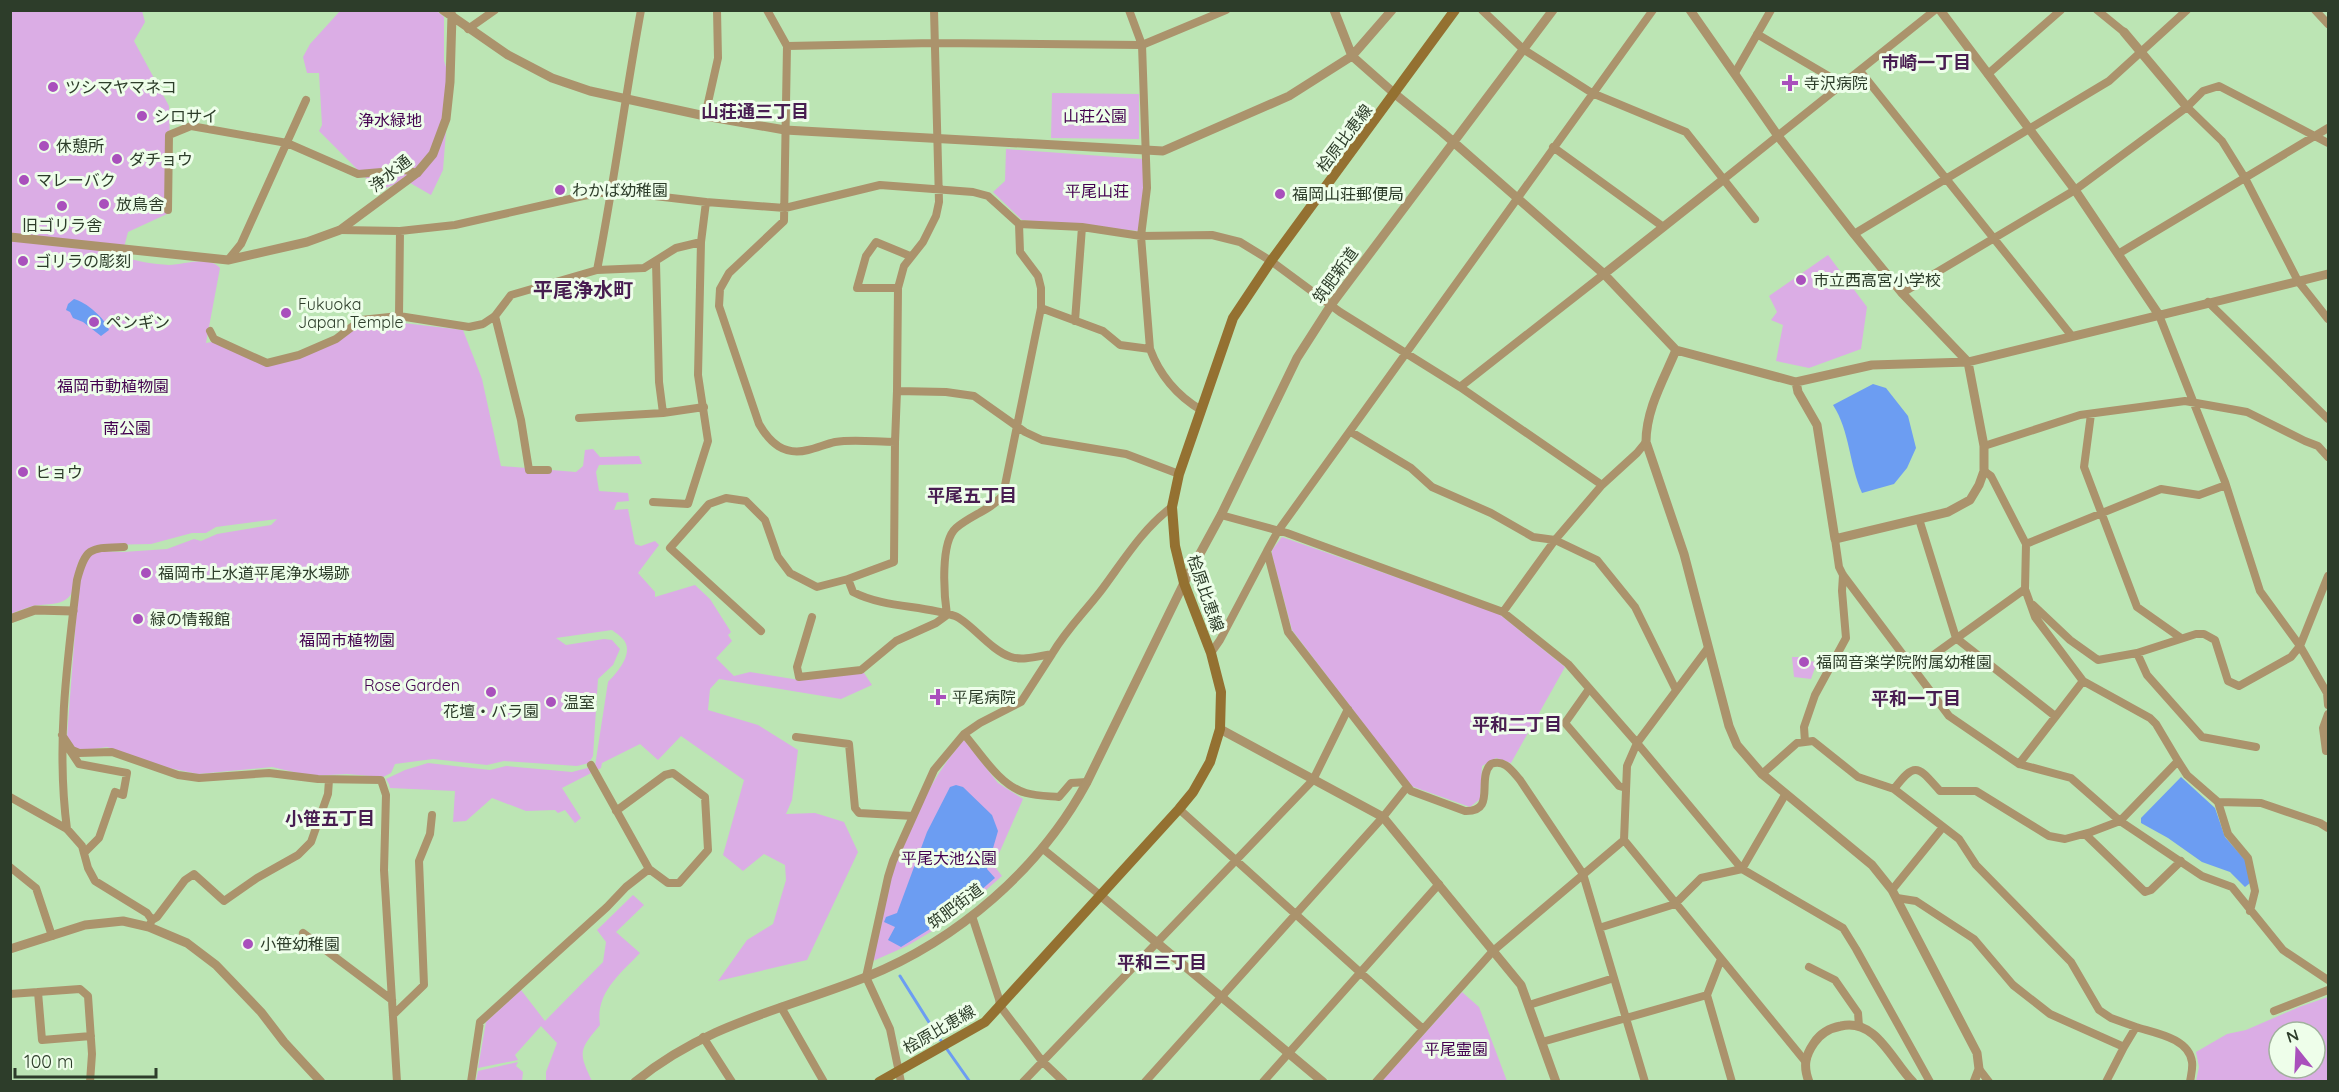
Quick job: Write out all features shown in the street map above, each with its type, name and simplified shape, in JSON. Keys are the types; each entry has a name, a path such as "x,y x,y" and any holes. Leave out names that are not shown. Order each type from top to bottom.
{"main road":[{"name":"桧原比恵線","path":"879,1082 985,1022 1194,792 1210,762 1220,729 1221,692 1211,653 1184,583 1175,546 1172,507 1179,474 1233,318 1271,261 1455,10"}],"street":[{"path":"443,10 508,54 552,78 590,91 705,117 785,130 1146,151 1163,151 1289,96 1352,56 1392,10"},
{"path":"468,29 495,10"},
{"path":"597,270 612,191 624,99 641,10"},
{"path":"705,117 718,58 717,10"},
{"path":"767,10 786,46 784,221 729,273 720,289 719,306 759,424 768,440 784,449 796,451 806,451 835,442 896,442"},
{"path":"761,631 670,548 709,504 726,498 746,501 765,520 778,556 790,573 817,586 848,579 894,562 898,288 904,266 923,242 936,216 939,189 934,10"},
{"path":"1129,10 1142,45 1148,188 1141,236 1150,349 1156,366 1164,378 1176,392 1201,410"},
{"path":"786,46 934,43 1142,45 1226,10"},
{"path":"1334,10 1352,56 1604,274 1676,350 1796,382 1872,365 1968,362 2328,274"},
{"path":"1482,10 1523,49 1592,93 1686,132 1755,219"},
{"name":"筑肥新道","path":"1184,583 1221,514 1297,358 1331,305 1553,10"},
{"path":"1211,653 1278,531 1653,10"},
{"path":"1690,10 1778,136 1854,234 1902,293 1968,362 1984,446 1984,471 1970,500 1948,512 1835,539"},
{"path":"1735,73 1771,10"},
{"path":"1460,387 1935,10"},
{"path":"1940,10 2075,190 2159,315 2196,403 2226,485 2260,591 2300,646 2327,693 2328,705"},
{"path":"1988,74 2061,10"},
{"path":"2097,10 2124,32 2187,107 2222,141 2245,178 2298,281 2328,319"},
{"path":"1854,234 2109,81 2187,10"},
{"path":"2315,10 2328,24"},
{"name":"浄水通","path":"10,237 228,260 307,242 340,230 417,173 433,154 446,119 450,82 452,14"},
{"path":"1757,34 1842,84"},
{"path":"1860,71 2071,335"},
{"path":"1902,293 2075,190 2187,107 2203,91 2219,86 2328,143"},
{"path":"228,260 241,244 306,100"},
{"path":"168,210 169,135 191,126 286,143 358,174 405,170 417,173"},
{"path":"2118,254 2328,128"},
{"path":"1553,147 1662,226"},
{"path":"340,230 400,231 455,225 583,195 612,191 785,208 871,186 973,192 988,196 1019,224 1083,227 1141,236 1219,236 1240,242 1271,261 1331,305 1460,387 1602,485"},
{"path":"652,502 688,504 708,441 698,375 701,242 706,202"},
{"path":"947,615 944,584 949,537 955,529 997,503 1003,495 1041,308 1041,288 1038,276 1020,252 1019,224"},
{"path":"1075,321 1083,227"},
{"path":"399,316 400,231"},
{"path":"210,331 214,339 267,363 299,355 336,339 361,320 399,316 469,327 483,324 495,316 511,295 597,270 644,268 676,248 701,242"},
{"path":"898,288 857,288 866,256 876,242 910,256"},
{"path":"656,262 659,382 663,413"},
{"path":"2208,302 2328,419"},
{"path":"1041,308 1103,331 1120,345 1150,349"},
{"path":"495,316 520,420 529,470 548,470"},
{"path":"1676,350 1650,412 1646,427 1646,442 1684,554 1729,726 1737,745 1762,774 1872,865 1894,894 1942,990 1977,1053 1979,1069 1974,1082"},
{"path":"1796,382 1798,392 1817,425 1839,567 1949,716 2019,764 2071,778 2120,821 2202,876 2232,887 2283,950 2328,980"},
{"path":"897,391 946,392 974,396 1018,427 1042,440 1126,454 1179,474"},
{"path":"1984,446 2080,415 2186,401 2247,412 2318,446 2328,457"},
{"path":"579,418 663,413 704,407"},
{"path":"2091,414 2084,467 2137,607 2181,638"},
{"path":"1351,432 1410,468 1432,487 1491,513 1533,537 1555,540 1597,560 1635,607 1676,690"},
{"path":"1503,612 1555,540 1602,485 1646,442"},
{"path":"2318,446 2328,445"},
{"path":"1984,471 1991,476 2026,544 2025,589 2035,616 2083,681 2157,724 2187,775 2218,802 2228,834 2248,858 2255,891 2250,911"},
{"path":"2026,544 2161,489 2199,495 2226,485"},
{"path":"901,1082 890,1029 866,977 888,878 934,770 964,734 1021,702 1065,632 1098,595 1156,519 1172,507"},
{"path":"1221,514 1278,531 1503,612 1568,664 1742,869 1843,928 1857,949 1930,1082"},
{"path":"1919,519 1956,638 2055,716"},
{"path":"67,829 62,791 62,737 74,611 82,560 90,551 124,547"},
{"path":"1267,551 1288,632 1411,791 1472,812 1478,809 1484,800 1484,775 1487,767 1495,762 1502,763 1510,768 1520,780 1583,874 1646,1082"},
{"path":"1805,742 1804,727 1815,695 1846,638 1843,574"},
{"path":"2029,601 2070,640 2098,660 2137,653 2181,638 2204,634 2215,640 2228,681 2240,686 2291,657 2300,646 2328,576"},
{"path":"848,579 853,592 867,599 957,617 979,636 1011,657 1052,654"},
{"name":"筑肥街道","path":"635,1082 655,1065 703,1037 730,1025 866,977 915,955 972,916 1043,849 1074,807 1184,583"},
{"path":"1914,669 2025,589"},
{"path":"10,619 35,610 74,611"},
{"path":"812,617 796,667 799,677 861,670 896,640 936,623 947,615"},
{"path":"1708,648 1637,743 1627,766 1624,840 1805,1061 1809,1082"},
{"path":"2137,653 2148,675 2202,737 2256,747"},
{"path":"2019,764 2083,681"},
{"path":"1589,689 1565,723 1618,786 1626,788"},
{"path":"1023,1082 1313,780 1348,709"},
{"path":"2328,714 2323,728 2326,751 2328,751"},
{"path":"1220,729 1383,817 1521,985 1556,1082"},
{"path":"964,734 1003,780 1025,793 1059,797 1071,783 1087,782"},
{"path":"62,737 72,750 79,753 112,752 178,775 199,778 269,773 328,780 381,780 386,795 384,870 397,1082"},
{"path":"62,737 79,764 127,773 123,795 115,792 99,838 84,853"},
{"path":"796,737 849,744 855,808 859,813 913,816"},
{"path":"1762,774 1797,743 1813,741 1858,777 1894,789 1959,839 1976,865 2071,962 2099,1010 2111,1018 2175,1040 2186,1048 2192,1060 2190,1082"},
{"path":"1894,789 1906,772 1915,769 1922,772 1940,791 1976,791 2049,836 2065,839 2120,821 2178,761"},
{"path":"591,765 616,811 649,869 668,883 679,883 708,850 705,797 673,773 665,774 616,811"},
{"path":"151,923 185,880 194,874 224,901 257,878 298,855 311,842 328,794 328,780"},
{"path":"1145,1082 1383,817 1407,787"},
{"path":"1599,928 1675,904 1701,878 1742,869 1785,795"},
{"path":"10,797 67,829 82,846 88,868 95,881 147,913 151,923"},
{"path":"2218,802 2261,803 2320,823 2328,828"},
{"path":"1179,808 1423,1029"},
{"path":"393,1015 424,985 419,861 430,834 432,815"},
{"path":"1894,894 1943,827"},
{"path":"2085,834 2145,892 2151,890 2181,861"},
{"path":"1376,1082 1493,951 1624,840"},
{"path":"1043,849 1323,1082"},
{"path":"10,867 36,888 52,936"},
{"path":"471,1082 480,1022 607,908 626,887 649,869"},
{"path":"1263,1082 1439,884"},
{"path":"1894,894 1916,901 1974,939 2013,986 2050,1014 2124,1047"},
{"name":"筑肥街道","path":"972,916 1000,1006 1042,1061 1064,1082"},
{"path":"10,949 85,925 123,921 151,923 187,943 216,964 321,1082"},
{"path":"303,933 392,1000"},
{"path":"1720,959 1707,995 1732,1082"},
{"path":"1809,967 1835,980 1858,1013 1858,1026"},
{"path":"1529,1005 1614,978"},
{"path":"10,994 80,989 85,992 88,996 91,1036 90,1082"},
{"path":"2274,1011 2328,990"},
{"path":"38,992 42,1040 91,1036"},
{"path":"1542,1042 1707,995"},
{"path":"781,1007 824,1082"},
{"path":"1805,1061 1818,1037 1834,1028 1846,1025 1858,1026 1877,1037 1913,1082"},
{"path":"2106,1082 2136,1027"},
{"path":"703,1037 732,1082"},
{"path":"1979,1069 1989,1082"}],"green space":[{"path":"10,11 142,11 145,22 134,41 169,106 167,214 128,232 122,255 139,261 163,265 203,261 220,268 206,343 212,342 266,365 292,358 363,322 386,321 463,330 482,379 501,466 576,472 583,466 585,450 593,449 600,457 639,456 642,464 599,465 596,472 599,491 628,493 629,501 617,502 614,510 628,509 635,544 641,546 655,541 659,545 638,573 655,592 655,597 695,585 710,599 731,632 728,635 732,641 716,658 734,676 750,672 799,680 862,670 872,685 841,699 719,679 710,689 708,710 758,725 798,750 792,800 786,814 815,813 844,822 858,852 807,960 718,981 747,940 773,924 786,880 785,865 764,854 743,871 723,855 744,780 681,736 658,760 640,744 602,763 601,768 562,788 581,818 575,823 565,810 558,813 555,810 526,811 492,798 466,821 453,822 455,791 390,788 386,779 428,763 490,770 506,766 572,772 595,766 608,682 622,665 627,649 625,642 612,630 556,638 566,645 604,639 612,640 620,649 613,665 598,679 593,756 589,763 577,766 504,761 487,765 433,759 395,764 391,773 383,777 347,774 311,776 272,767 198,774 169,768 107,747 80,751 75,749 67,737 78,592 83,564 88,556 101,551 167,549 194,539 201,541 217,534 271,525 277,519 216,527 206,533 192,533 151,544 103,545 88,549 77,567 74,586 69,597 55,604 33,606 11,614"},
{"name":"浄水緑地","path":"340,11 437,11 444,17 444,61 450,79 443,170 431,195 405,180 374,193 372,184 319,131 322,125 319,73 307,73 303,57 310,44"},
{"name":"山荘公園","path":"1052,93 1139,94 1139,139 1051,138"},
{"name":"平尾山荘","path":"1006,149 1143,159 1147,184 1139,231 1022,220 993,192 1005,181"},
{"path":"1828,255 1867,307 1861,349 1809,368 1776,361 1783,325 1771,320 1777,312 1769,296"},
{"path":"1282,537 1498,613 1565,667 1511,763 1496,758 1482,766 1480,799 1470,807 1411,786 1292,630 1272,555 1272,550"},
{"path":"1792,657 1808,657 1808,661 1817,662 1811,679 1794,677"},
{"name":"平尾大池公園","path":"964,740 998,783 1023,799 997,858 995,867 1002,876 954,918 907,946 873,961 889,885 905,839 931,786"},
{"path":"633,895 644,905 616,932 640,953 617,977 601,1003 600,1025 588,1040 583,1052 584,1064 592,1081 546,1081 546,1072 557,1043 541,1026 515,1055 518,1060 478,1068 486,1022 521,990 545,1021 603,962 606,942 597,930"},
{"name":"平尾霊園","path":"1462,992 1479,1007 1507,1081 1382,1081"},
{"path":"2328,997 2328,1081 2196,1081 2199,1067 2196,1052 2227,1034 2246,1030 2267,1021 2267,1080 2327,1080 2327,1020 2269,1020"},
{"path":"518,1062 516,1066 523,1072 522,1081 476,1081 478,1071"}],"water":[{"path":"74,299 95,311 109,330 101,336 83,322 73,318 66,310 68,304"},
{"path":"1873,384 1886,388 1908,416 1916,448 1907,468 1894,484 1862,493 1843,426 1833,405"},
{"path":"2181,777 2215,808 2225,837 2246,861 2250,883 2245,887 2230,872 2202,862 2168,838 2141,823 2141,818"},
{"path":"956,785 963,787 992,815 998,831 987,869 995,878 951,916 901,947 888,940 895,927 884,922 886,917 897,913 927,832 950,787"}],"waterway":[{"path":"900,976 970,1082"}],"place":[{"name":"寺沢病院","path":"1790,83"},
{"name":"ツシマヤマネコ","path":"53,87"},
{"name":"シロサイ","path":"142,116"},
{"name":"休憩所","path":"44,146"},
{"name":"ダチョウ","path":"117,159"},
{"name":"マレーバク","path":"24,180"},
{"name":"わかば幼稚園","path":"560,190"},
{"name":"福岡山荘郵便局","path":"1280,194"},
{"name":"放鳥舎","path":"104,204"},
{"name":"旧ゴリラ舎","path":"62,206"},
{"name":"ゴリラの彫刻","path":"23,261"},
{"name":"市立西高宮小学校","path":"1801,280"},
{"name":"Fukuoka Japan Temple","path":"286,313"},
{"name":"ペンギン","path":"94,322"},
{"name":"ヒョウ","path":"23,472"},
{"name":"福岡市上水道平尾浄水場跡","path":"146,573"},
{"name":"緑の情報館","path":"138,619"},
{"name":"福岡音楽学院附属幼稚園","path":"1804,662"},
{"name":"花壇・バラ園","path":"491,692"},
{"name":"平尾病院","path":"938,697"},
{"name":"温室","path":"551,702"},
{"name":"小笹幼稚園","path":"248,944"}],"district":[{"name":"市崎一丁目","path":"1926,63"},
{"name":"山荘通三丁目","path":"755,112"},
{"name":"平尾浄水町","path":"583,290"},
{"name":"平尾五丁目","path":"972,496"},
{"name":"平和一丁目","path":"1916,699"},
{"name":"平和二丁目","path":"1517,725"},
{"name":"小笹五丁目","path":"330,819"},
{"name":"平和三丁目","path":"1162,963"}],"park label":[{"name":"福岡市動植物園","path":"113,386"},
{"name":"南公園","path":"127,428"},
{"name":"福岡市植物園","path":"347,640"},
{"name":"Rose Garden","path":"412,685"}]}
